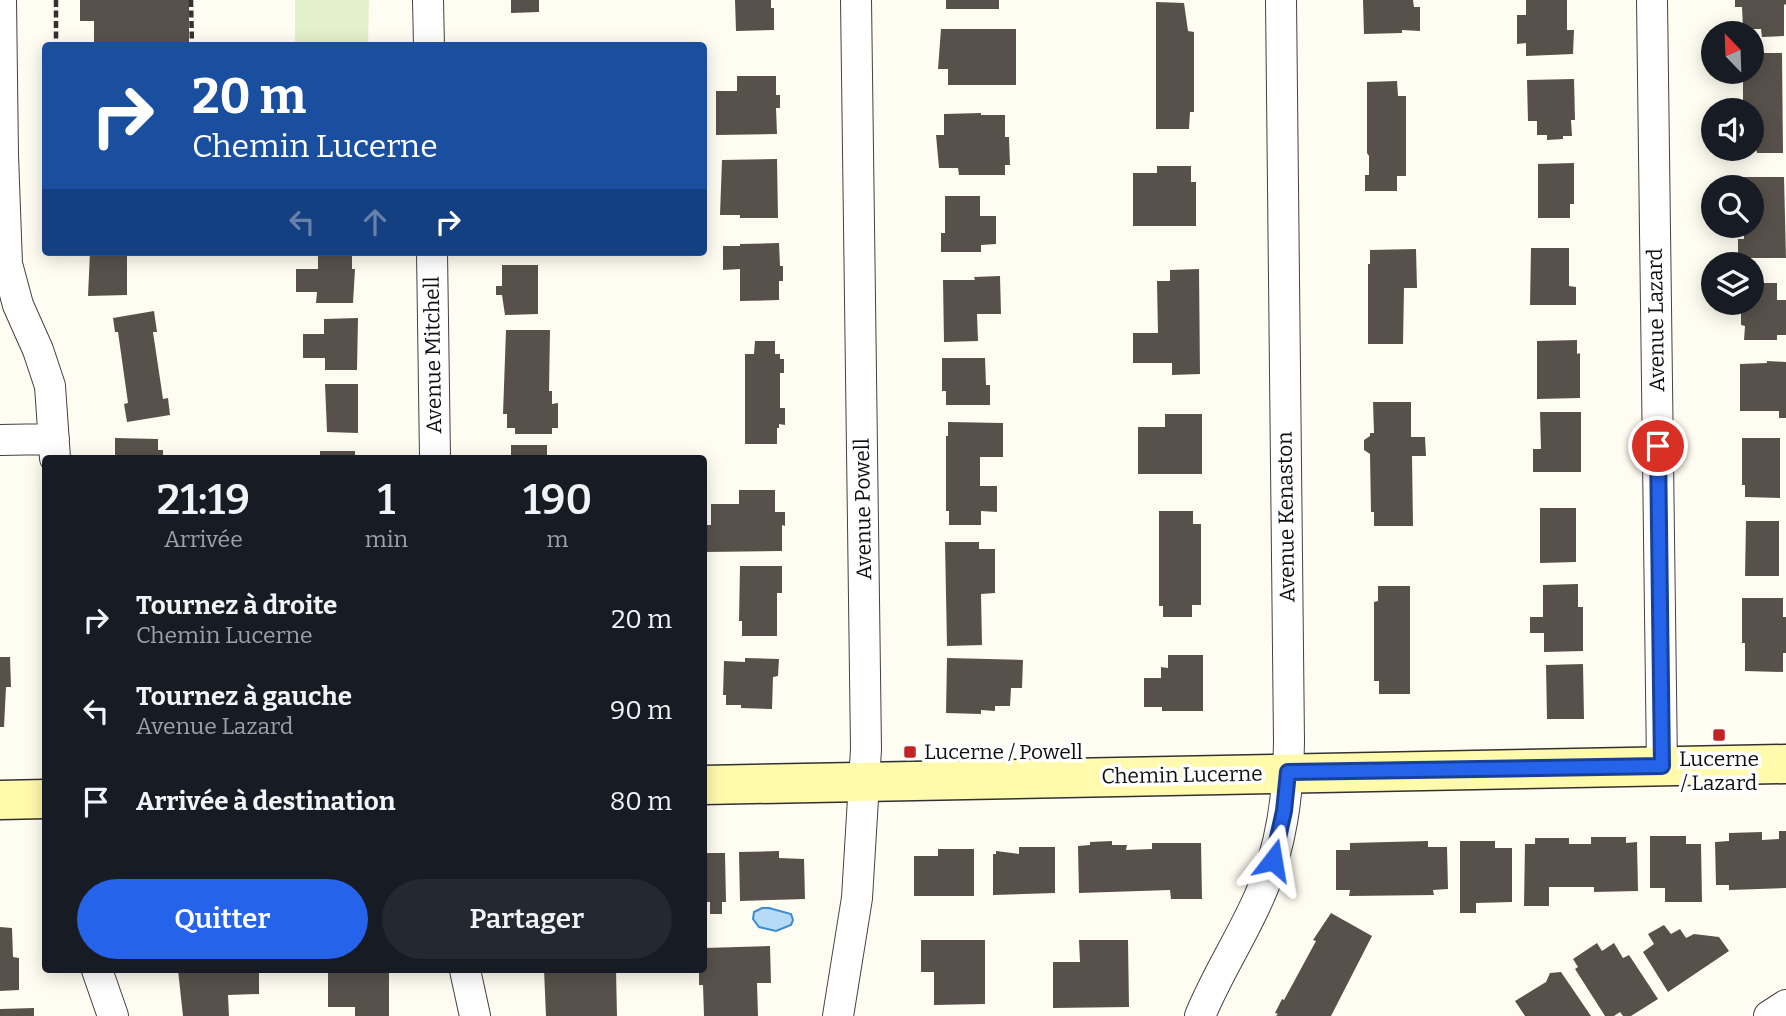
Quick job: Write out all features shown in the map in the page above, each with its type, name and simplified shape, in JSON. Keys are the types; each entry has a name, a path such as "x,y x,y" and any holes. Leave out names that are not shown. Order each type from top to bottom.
{"main road":[{"name":"Chemin Lucerne","path":"707,785 1786,764"},
{"path":"0,800 42,799"}],"street":[{"path":"0,440 55,449 51,386 18,304 7,264 1,0"},
{"path":"428,0 429,42"},
{"name":"Avenue Powell","path":"838,1016 854,924 867,739 856,0"},
{"name":"Avenue Kenaston","path":"1200,1016 1268,877 1284,811 1288,772 1281,0"},
{"name":"Avenue Lazard","path":"1652,0 1662,766"},
{"name":"Avenue Mitchell","path":"432,256 435,455"},
{"path":"98,973 113,1016"},
{"path":"466,973 475,1016"},
{"path":"1769,1016 1786,1005"}],"path":[{"path":"56,0 56,42"},
{"path":"191,0 191,42"}],"green space":[{"path":"295,0 369,0 368,42 295,42"}],"water":[{"path":"769,908 791,914 791,925 776,931 759,927 753,919 754,912"}],"building":[{"path":"80,0 189,0 189,42 94,42 94,21 80,21"},
{"path":"511,0 539,0 539,12 511,13"},
{"path":"735,0 771,0 771,8 774,8 774,30 736,31"},
{"path":"946,0 999,0 999,9 946,9"},
{"path":"1363,0 1413,0 1414,7 1420,7 1420,31 1364,34"},
{"path":"1526,0 1567,0 1567,30 1574,30 1573,54 1526,56 1526,43 1517,44 1517,15 1526,15"},
{"path":"1735,0 1786,0 1784,36 1764,37 1764,21 1743,21 1742,7 1735,7"},
{"path":"1156,2 1184,3 1188,31 1194,32 1194,112 1190,112 1189,129 1156,129"},
{"path":"941,29 1016,29 1016,85 948,85 948,69 938,69"},
{"path":"1764,53 1782,53 1783,153 1764,153 1764,98 1743,98 1743,84 1764,84"},
{"path":"737,76 776,76 776,95 780,95 780,108 776,108 777,134 716,135 716,91 737,91"},
{"path":"1574,79 1575,120 1571,120 1572,136 1547,140 1547,135 1537,135 1537,121 1528,121 1527,80"},
{"path":"1397,81 1398,96 1406,96 1406,176 1397,176 1397,191 1365,191 1365,175 1369,175 1367,82"},
{"path":"944,114 1005,115 1005,137 1009,137 1010,165 1005,165 1005,175 959,175 958,168 939,168 936,135 944,135"},
{"path":"777,159 778,218 720,215 722,160"},
{"path":"1574,163 1574,204 1570,204 1570,218 1538,218 1538,164"},
{"path":"1157,166 1191,166 1191,182 1196,182 1196,226 1133,226 1133,173 1157,173"},
{"path":"1764,177 1784,177 1786,258 1764,258 1764,252 1738,252 1738,239 1764,238"},
{"path":"945,196 980,196 980,216 996,216 996,244 981,245 981,252 941,252 941,233 945,233"},
{"path":"779,243 783,281 779,281 779,300 740,301 740,269 723,270 723,246"},
{"path":"1531,248 1569,248 1569,286 1576,287 1576,305 1530,305"},
{"path":"1416,249 1417,288 1404,288 1403,344 1368,344 1370,250"},
{"path":"90,256 127,256 127,295 88,296"},
{"path":"318,256 352,256 352,269 355,269 353,303 316,303 317,292 296,292 296,269 318,269"},
{"path":"502,265 538,265 538,314 505,315 502,295 496,295 496,286 502,286"},
{"path":"1199,269 1200,374 1172,375 1172,363 1133,363 1133,333 1158,333 1157,281 1170,281 1170,270"},
{"path":"1000,276 1001,314 977,314 978,341 944,342 943,280 975,280 974,277"},
{"path":"1764,283 1777,283 1777,300 1786,300 1786,335 1777,335 1777,340 1744,340 1745,326 1741,325 1741,315 1764,315"},
{"path":"154,311 157,332 153,332 163,399 168,398 170,415 127,422 124,404 128,403 118,332 115,332 113,318"},
{"path":"358,318 357,370 325,370 325,358 303,358 303,334 324,334 324,319"},
{"path":"506,330 550,330 549,391 552,391 552,404 558,403 558,428 552,428 552,434 515,434 515,428 507,428 507,414 503,414"},
{"path":"1577,340 1577,354 1580,353 1580,398 1537,399 1537,341"},
{"path":"755,341 775,341 775,354 780,354 780,359 784,359 784,373 780,373 780,408 785,408 785,425 779,424 777,428 777,444 745,444 745,354 754,354"},
{"path":"942,358 985,358 986,385 990,385 990,405 946,405 946,391 942,391"},
{"path":"1786,362 1786,418 1779,418 1779,411 1740,411 1740,364"},
{"path":"325,384 358,384 358,433 327,432"},
{"path":"1373,402 1411,402 1411,437 1425,437 1426,456 1412,456 1413,526 1374,526 1374,512 1371,512 1370,454 1364,450 1364,440 1370,433 1374,433"},
{"path":"1540,412 1581,412 1581,472 1533,472 1533,449 1541,449"},
{"path":"1165,414 1202,414 1202,474 1138,474 1138,427 1165,427"},
{"path":"948,422 1003,423 1003,457 980,457 980,486 997,486 997,512 981,511 981,525 949,525 949,511 946,511"},
{"path":"115,438 158,439 158,450 163,450 163,455 115,455"},
{"path":"1742,438 1780,438 1780,498 1745,497 1745,485 1742,485"},
{"path":"511,445 547,445 547,455 511,455"},
{"path":"320,451 355,451 355,455 320,455"},
{"path":"739,490 775,490 775,512 785,512 782,551 707,552 707,525 711,525 711,504 739,504"},
{"path":"1540,508 1576,508 1576,562 1540,563"},
{"path":"1159,511 1193,511 1193,524 1201,524 1201,605 1192,605 1192,617 1163,617 1163,606 1159,606"},
{"path":"1746,521 1779,521 1779,576 1745,576"},
{"path":"945,542 979,542 979,549 995,549 995,593 981,594 982,645 947,646"},
{"path":"740,566 782,566 782,593 777,593 777,636 742,636 742,621 739,621"},
{"path":"1578,584 1578,607 1583,607 1583,651 1544,652 1544,633 1530,633 1530,617 1543,617 1543,585"},
{"path":"1378,586 1410,586 1410,694 1379,694 1379,681 1374,681 1374,602 1378,601"},
{"path":"1742,598 1783,598 1786,653 1783,653 1783,672 1745,671"},
{"path":"1168,655 1203,655 1203,711 1162,711 1162,707 1144,707 1144,678 1161,678 1161,667 1168,668"},
{"path":"0,657 10,657 11,687 6,687 4,727 0,727"},
{"path":"745,658 779,659 778,676 773,677 772,709 726,705 726,695 723,695 724,661 745,662"},
{"path":"947,658 1023,660 1022,688 1011,688 1010,706 995,706 995,711 981,710 981,714 946,713"},
{"path":"1583,664 1584,719 1547,719 1546,665"},
{"path":"1779,831 1786,831 1786,888 1729,890 1729,885 1716,885 1715,842 1729,841 1729,833 1762,832 1762,840 1779,839"},
{"path":"1650,836 1686,836 1686,844 1701,844 1702,902 1665,902 1665,888 1650,888"},
{"path":"1591,837 1626,837 1626,843 1637,842 1638,891 1594,892 1594,887 1549,887 1549,906 1524,906 1525,844 1535,844 1535,838 1569,838 1569,844 1591,844"},
{"path":"1112,841 1112,845 1127,845 1126,850 1152,849 1152,843 1201,843 1202,899 1171,899 1170,890 1079,893 1078,846 1090,845 1090,842"},
{"path":"1428,841 1428,847 1447,847 1448,889 1433,890 1434,895 1349,896 1350,890 1336,890 1336,850 1350,850 1350,843"},
{"path":"1460,841 1495,841 1495,848 1512,848 1512,902 1476,903 1476,913 1460,913"},
{"path":"1019,847 1055,847 1055,893 993,895 993,854 996,854 996,851 1019,854"},
{"path":"938,849 974,849 974,896 914,896 914,856 938,856"},
{"path":"779,851 779,858 804,859 805,899 740,901 739,852"},
{"path":"707,853 725,853 726,902 722,902 722,914 710,914 710,902 707,902"},
{"path":"1331,913 1372,936 1331,1016 1276,1016 1282,999 1284,1000 1316,941 1313,940"},
{"path":"1664,925 1671,934 1680,929 1686,938 1694,934 1719,937 1729,951 1668,992 1643,952 1654,944 1648,934"},
{"path":"0,927 12,928 13,957 19,958 19,990 0,991"},
{"path":"921,940 985,940 985,1004 934,1005 934,972 921,972"},
{"path":"1079,940 1128,940 1129,1007 1053,1008 1053,962 1080,962"},
{"path":"1597,943 1602,951 1614,943 1623,958 1629,955 1658,999 1631,1016 1623,1016 1620,1012 1614,1016 1605,1016 1575,969 1578,967 1573,959"},
{"path":"770,946 771,983 757,983 758,1016 704,1016 703,985 699,985 699,973 707,973 707,948"},
{"path":"1561,972 1591,1016 1525,1016 1515,1001 1546,982 1550,973"},
{"path":"178,973 259,973 259,994 228,995 229,1016 183,1016"},
{"path":"328,973 389,973 389,1016 355,1016 355,1007 328,1007"},
{"path":"544,973 616,973 617,1016 546,1016"},
{"path":"34,1008 34,1016 0,1016 0,1009"}],"place":[{"name":"Lucerne / Lazard","path":"1719,735"},
{"name":"Lucerne / Powell","path":"910,752"}],"route":[{"path":"1273,860 1284,811 1288,772 1662,766 1658,446"}]}
